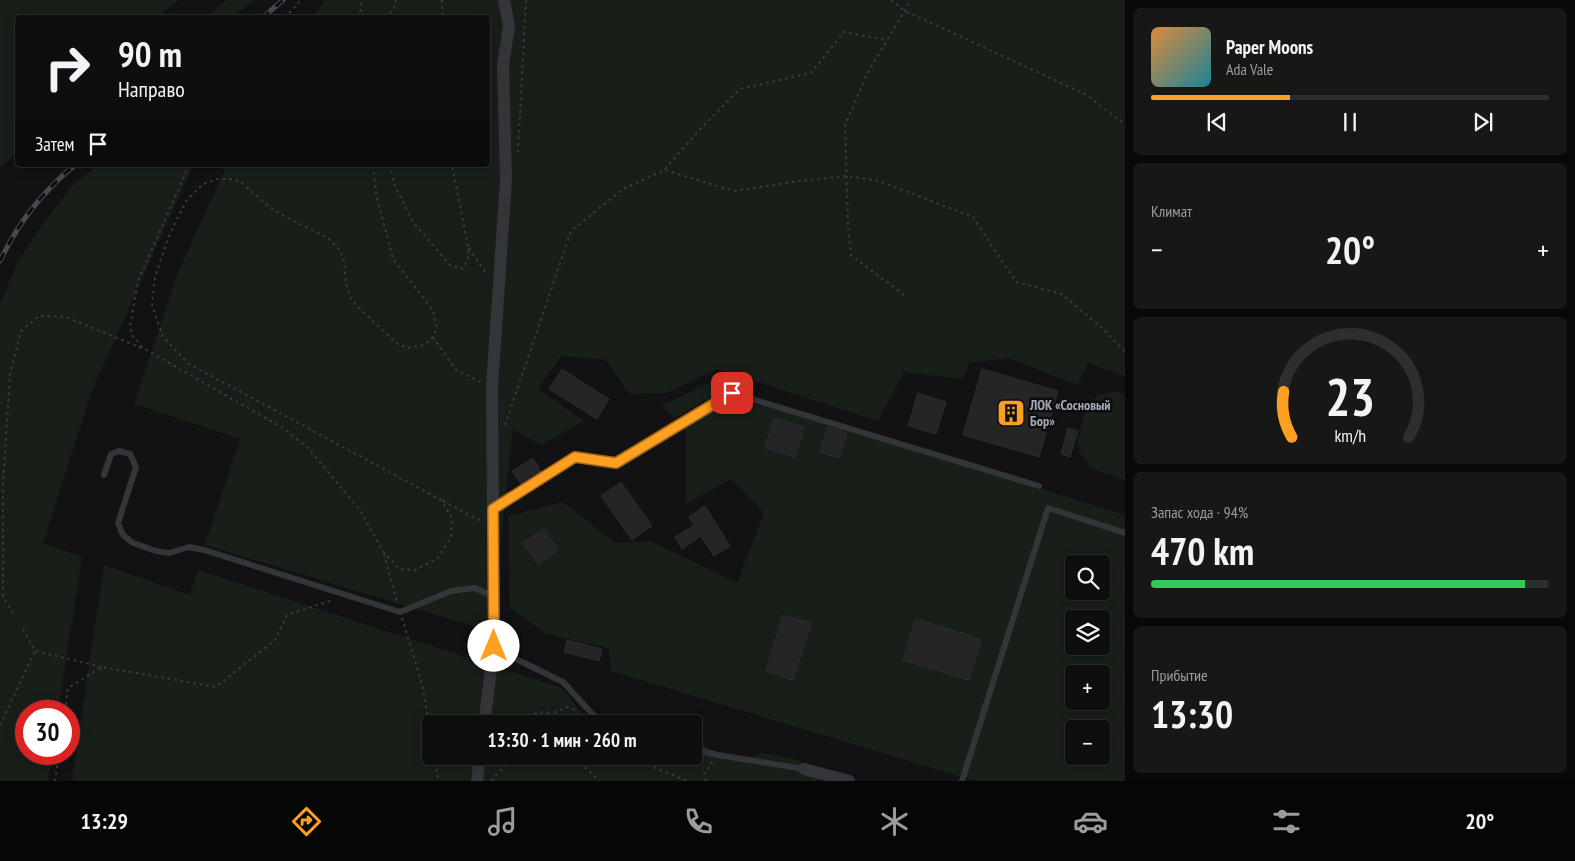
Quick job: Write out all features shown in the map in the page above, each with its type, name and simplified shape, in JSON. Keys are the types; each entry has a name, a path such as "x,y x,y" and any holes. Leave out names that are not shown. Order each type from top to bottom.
{"street":[{"path":"485,715 494,646 492,387 506,180 503,65 509,26 504,0"},
{"path":"477,781 479,765"},
{"path":"804,769 848,781"}],"lane":[{"path":"493,509 575,457 616,463 732,393 1039,486"},
{"path":"104,475 111,454 119,451 130,454 136,467 118,523 123,535 133,543 156,551 170,553 189,547 204,550 400,612 451,591 475,588 494,597"},
{"path":"962,781 1048,508 1125,533"},
{"path":"494,646 563,682 592,715"},
{"path":"702,752 804,769"}],"path":[{"path":"288,15 301,0"},
{"path":"360,15 362,0"},
{"path":"388,15 394,8 396,0"},
{"path":"442,0 444,15"},
{"path":"891,0 905,11 1087,95 1119,120 1125,122"},
{"path":"904,296 851,255 848,227 845,125 867,74 911,0"},
{"path":"502,433 571,231 623,190 664,170 703,126 740,89 812,73 844,32 886,40"},
{"path":"143,348 132,335 130,326 138,281 188,167"},
{"path":"372,167 376,194 393,259 433,310 437,328 433,337 424,345 408,348 396,342 359,308 351,299 346,284 344,261 340,250 328,238 282,216 242,183 233,179 217,179 203,184 186,200 168,238 155,277 152,305 163,337 188,364 493,528"},
{"path":"390,167 394,184 412,222 450,265 462,269 468,260 468,246 452,167"},
{"path":"664,170 734,191 847,176 879,181 972,216 1016,282 1062,294 1101,327 1125,352"},
{"path":"468,246 485,272 499,277"},
{"path":"13,613 1,596 2,485 10,374 21,331 39,316 66,317 143,348 284,428 308,448 360,510 383,551 399,569 415,570 437,559 451,537 452,518 441,500"},
{"path":"433,337 456,370 492,387"},
{"path":"383,551 422,684 427,715"},
{"path":"22,629 35,651 102,667 216,687 275,640 287,615 348,596"},
{"path":"0,725 35,651"},
{"path":"66,700 68,688 102,667"},
{"path":"534,715 537,712 553,713 568,707 582,713"},
{"path":"706,781 704,774 718,755"},
{"path":"55,781 57,765"},
{"path":"436,765 438,781"},
{"path":"492,781 492,778 506,765"},
{"path":"580,765 600,781"},
{"path":"648,765 687,781"}],"shaded area":[{"path":"0,0 179,0 160,15 15,15 15,153 0,169"},
{"path":"227,0 254,0 235,15 208,15"},
{"path":"325,0 1125,0 1125,376 1088,363 1077,385 1008,358 969,363 962,379 904,372 878,421 717,369 667,393 630,394 606,360 561,356 538,389 584,421 541,445 513,429 501,538 486,630 205,545 240,439 134,404 177,275 226,167 490,167 490,15 314,15"},
{"path":"96,167 192,167 92,390 43,543 82,557 60,700 15,700 15,765 50,765 48,781 0,781 0,304 17,263 39,229 73,185"},
{"path":"717,379 730,386 675,418 662,405"},
{"path":"1118,392 1125,394 1125,480 1093,469 1081,455 1077,441 1088,404 1100,394"},
{"path":"735,400 806,416 1125,515 1125,781 975,781 611,671 609,648 546,634 510,607 508,516 563,502 615,543 650,541 737,583 764,513 731,479 686,504 686,421"},
{"path":"104,565 190,595 198,570 562,688 583,715 422,715 422,765 702,765 702,739 710,751 743,761 762,753 800,760 822,781 72,781 74,765 80,765 80,727"}],"building":[{"path":"562,369 609,399 597,419 549,389"},
{"name":"ЛОК «Сосновый Бор»","path":"982,369 1058,391 1039,457 963,435"},
{"path":"918,393 946,402 936,434 908,426"},
{"path":"774,418 804,427 795,457 765,448"},
{"path":"828,427 847,433 839,458 820,452"},
{"path":"1068,428 1078,431 1070,457 1061,454"},
{"path":"533,458 541,472 521,484 512,471"},
{"path":"621,482 652,526 632,540 601,496"},
{"path":"705,506 730,546 714,556 701,536 682,549 675,537 694,525 689,517"},
{"path":"544,529 558,550 538,564 523,543"},
{"path":"783,615 811,623 793,680 766,671"},
{"path":"916,619 981,639 969,680 903,660"},
{"path":"567,640 602,649 599,661 564,652"}],"railway":[{"path":"266,15 283,0"},
{"path":"0,261 32,208 73,167"}],"place":[{"name":"ЛОК «Сосновый Бор»","path":"1011,413"}],"route":[{"path":"494,646 493,509 575,457 616,463 732,393"}]}
